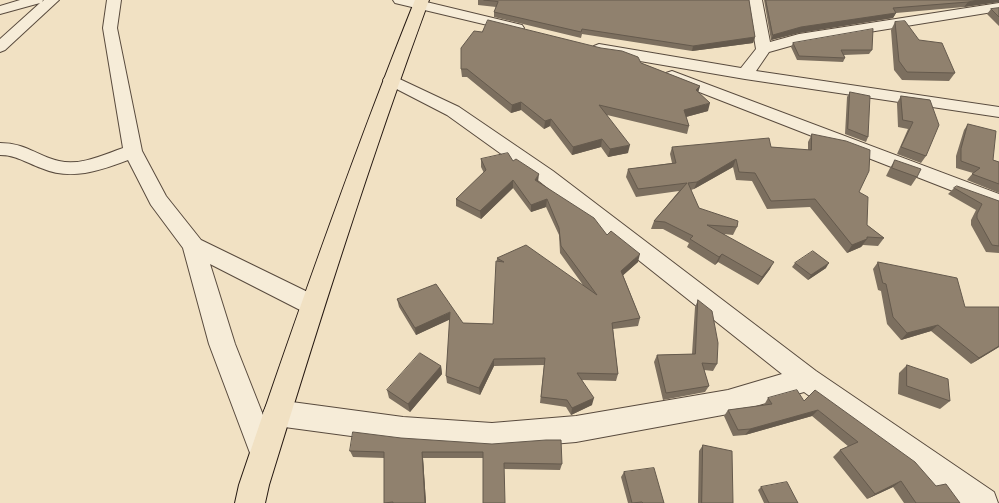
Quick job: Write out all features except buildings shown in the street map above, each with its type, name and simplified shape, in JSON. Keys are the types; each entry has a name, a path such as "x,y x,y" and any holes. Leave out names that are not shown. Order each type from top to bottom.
{"main road":[{"path":"250,503 264,453 312,305 391,80 414,2"}],"street":[{"path":"0,10 36,0"},
{"path":"0,47 52,0"},
{"path":"114,0 110,28 132,151 158,200 193,246 222,344 264,453"},
{"path":"755,0 764,49"},
{"path":"414,2 533,32"},
{"path":"943,2 971,11"},
{"path":"745,74 764,49 799,39 999,7"},
{"path":"999,112 745,74 592,47 999,202"},
{"path":"391,80 453,111 546,176 807,379 983,503"},
{"path":"0,149 15,150 60,168 68,169 91,165 132,151"},
{"path":"193,246 312,305"},
{"path":"277,413 403,430 492,436 576,429 720,403 807,379"}]}
